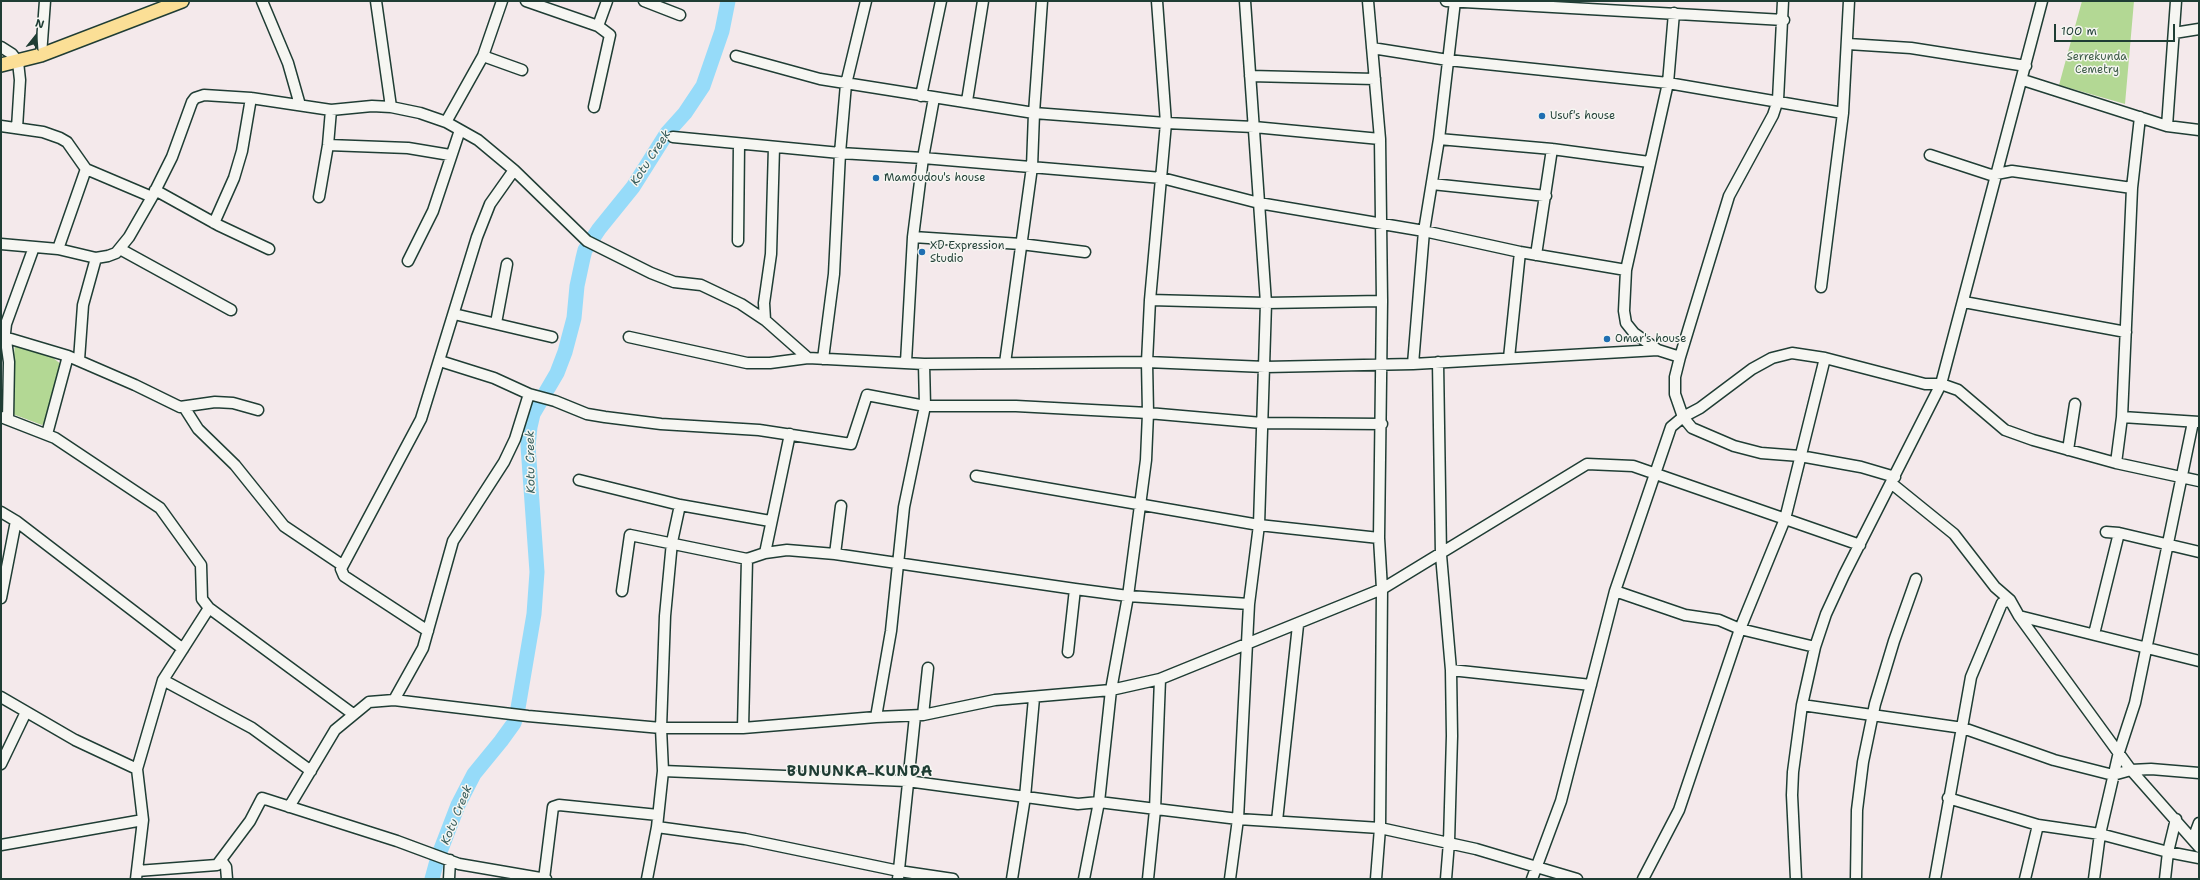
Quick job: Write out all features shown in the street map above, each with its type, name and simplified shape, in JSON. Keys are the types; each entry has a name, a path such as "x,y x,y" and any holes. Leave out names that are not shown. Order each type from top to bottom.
{"main road":[{"path":"1,65 18,62 41,55 182,1"}],"street":[{"path":"41,55 45,1"},
{"path":"262,1 288,63 300,105"},
{"path":"376,1 391,108"},
{"path":"446,122 483,56 502,1"},
{"path":"526,1 598,26 610,35 594,107"},
{"path":"598,26 607,1"},
{"path":"644,1 680,16"},
{"path":"823,359 834,274 840,153 846,84 866,1"},
{"path":"921,96 941,1"},
{"path":"967,101 983,1"},
{"path":"1005,362 1032,166 1034,113 1042,1"},
{"path":"1084,879 1098,802 1111,690 1128,596 1146,460 1148,413 1147,362 1150,300 1166,123 1158,1"},
{"path":"1230,879 1238,819 1249,604 1259,525 1265,367 1266,303 1245,1"},
{"path":"1368,1 1380,139 1382,301 1382,424 1379,538 1382,589 1380,828 1376,879"},
{"path":"1446,1 1784,20"},
{"path":"1413,364 1424,231 1439,139 1455,1"},
{"path":"1783,1 1784,20 1778,100 1773,115 1729,196 1680,357 1675,377 1675,394 1683,417 1692,428 1734,446 1761,453 1800,456 1861,467 1893,480 1954,534 1995,586 2010,600 2019,616 2131,770 2196,843"},
{"path":"1821,287 1843,113 1848,44 1849,1"},
{"path":"1796,879 1792,795 1793,772 1802,706 1815,647 1832,601 1942,384 2023,80 2042,1"},
{"path":"2167,126 2176,1"},
{"path":"1674,13 1668,83 1649,162 1626,270 1624,311 1626,323 1634,333 1658,350 1680,357"},
{"path":"2174,33 2199,29"},
{"path":"1848,44 1911,48 2026,66"},
{"path":"1,47 12,54 18,62 20,80 17,128"},
{"path":"1372,48 1448,60 1668,83 1778,100 1843,113"},
{"path":"483,56 522,70"},
{"path":"736,56 820,79 846,84 934,98 967,101 1034,113 1166,123 1254,126 1380,139"},
{"path":"1250,76 1375,79"},
{"path":"2023,80 2140,116 2167,126 2199,130"},
{"path":"1,244 58,249 96,258 116,253 129,237 154,193 172,157 195,98 204,95 251,98 331,110 372,106 391,108 420,113 446,122 478,140 514,170 590,242 664,279 693,283 712,289 765,320 808,358"},
{"path":"214,223 234,178 240,158 251,98"},
{"path":"906,362 913,237 923,158 934,98"},
{"path":"319,197 328,145 331,110"},
{"path":"2116,464 2122,417 2132,188 2140,116"},
{"path":"1,126 47,133 67,142 86,169 154,193 269,249"},
{"path":"408,262 433,211 450,155 460,130"},
{"path":"673,138 840,153 1032,166 1162,178 1259,203 1424,231 1520,252 1626,270"},
{"path":"1439,139 1552,149 1649,162"},
{"path":"738,241 739,144"},
{"path":"328,145 408,148 450,155"},
{"path":"765,320 764,303 771,254 774,147"},
{"path":"1536,255 1552,149"},
{"path":"1930,155 1984,174 1998,175 2012,171 2132,188"},
{"path":"58,249 86,169"},
{"path":"428,631 344,576 342,566 413,437 429,396 485,216 514,170"},
{"path":"1432,184 1546,196"},
{"path":"913,237 1021,244 1085,252"},
{"path":"34,247 6,324 3,341 9,356 5,418 46,434 160,508 201,565 202,599 209,608 353,714"},
{"path":"120,249 231,310"},
{"path":"1509,358 1520,252"},
{"path":"79,360 82,305 96,258"},
{"path":"496,322 507,264"},
{"path":"1150,300 1266,303 1382,301"},
{"path":"1964,302 2126,332"},
{"path":"454,314 496,322 552,337"},
{"path":"629,337 747,363 770,363 808,358 924,364 1005,362 1147,362 1265,367 1413,364 1658,350"},
{"path":"3,341 11,339 79,360 135,385 171,404 184,406 215,402 233,403 258,410"},
{"path":"1532,879 1561,801 1615,591 1654,473 1671,427 1683,417 1700,408 1752,369 1772,358 1792,353 1825,358 1925,384 1942,384 1958,390 2005,430 2033,440 2116,464 2199,482"},
{"path":"46,434 68,356"},
{"path":"1643,879 1679,810 1740,629 1785,519 1825,358"},
{"path":"440,360 494,378 533,395 555,401 588,414 605,417 790,434 850,444 867,395 925,406 1016,406 1148,413 1262,423 1382,424"},
{"path":"1438,362 1441,555 1451,670 1452,736 1449,842 1446,879"},
{"path":"876,717 891,631 904,507 925,406 924,364"},
{"path":"394,700 418,660 428,631 453,541 504,462 533,395"},
{"path":"2068,450 2075,404"},
{"path":"184,406 198,429 235,465 284,526 342,566"},
{"path":"2094,879 2100,834 2113,775 2135,703 2145,649 2182,478 2196,422 2122,417"},
{"path":"765,553 770,521 790,434"},
{"path":"289,807 335,730 369,702 394,700 528,716 661,728 743,728 919,715 995,700 1034,698 1111,690 1160,679 1298,625 1382,589 1441,555 1587,464 1633,466 1860,545"},
{"path":"976,476 1259,525 1379,538"},
{"path":"579,480 680,505 770,521"},
{"path":"647,879 658,827 663,771 661,728 665,616 672,542 680,505"},
{"path":"835,554 841,506"},
{"path":"1,512 16,521 183,649"},
{"path":"1,598 16,521"},
{"path":"2106,532 2119,533 2199,552"},
{"path":"2094,634 2119,533"},
{"path":"622,591 630,535 672,542 746,559 765,553 787,550 835,554 1128,596 1249,604"},
{"path":"743,728 746,559"},
{"path":"1856,879 1857,810 1863,762 1873,716 1894,641 1916,579"},
{"path":"1068,652 1075,589"},
{"path":"1615,591 1685,615 1719,620 1740,629 1815,647"},
{"path":"1935,879 1948,798 1963,728 1971,677 2002,603 2010,600"},
{"path":"209,608 163,680 137,769 143,820 136,875 217,865 250,821 262,798 397,840 450,860 545,879 553,807 559,805 658,815"},
{"path":"2019,616 2094,634 2145,649 2199,661"},
{"path":"1277,821 1298,625"},
{"path":"898,875 908,781 928,668"},
{"path":"1451,670 1591,685"},
{"path":"1148,879 1155,810 1160,679"},
{"path":"163,680 252,728 311,771"},
{"path":"1,697 75,740 137,769"},
{"path":"1012,879 1025,797 1034,698"},
{"path":"1802,706 1963,728 2054,760 2113,775 2131,770 2151,769 2199,773"},
{"path":"1,764 26,712"},
{"path":"663,771 908,781 1078,804 1098,802 1238,819 1380,828 1449,842 1577,879"},
{"path":"1948,798 2038,825 2100,834 2168,852 2199,858"},
{"path":"2165,879 2168,852 2176,819"},
{"path":"1,845 143,820"},
{"path":"2196,843 2199,823"},
{"path":"2025,879 2038,825"},
{"path":"658,827 745,839 898,875 953,879"},
{"path":"221,860 226,867 226,879"},
{"path":"449,879 450,860"}],"green space":[{"name":"Serrekunda Cemetry","path":"2082,1 2134,1 2125,104 2059,85"},
{"path":"15,342 47,353 62,365 48,420 42,425 10,413"}],"waterway":[{"name":"Kotu Creek","path":"432,879 438,857 458,805 474,774 514,723 517,714 534,614 537,572 528,446 530,427 533,414 557,373 565,352 574,318 577,286 585,250 599,229 633,187 667,133 685,113 703,86 722,31 728,1"}],"place":[{"name":"Usuf's house","path":"1542,116"},
{"name":"Mamoudou's house","path":"876,178"},
{"name":"XD Expression Studio","path":"922,252"},
{"name":"Omar's house","path":"1607,339"}],"district":[{"name":"BUNUNKA KUNDA","path":"860,772"}]}
